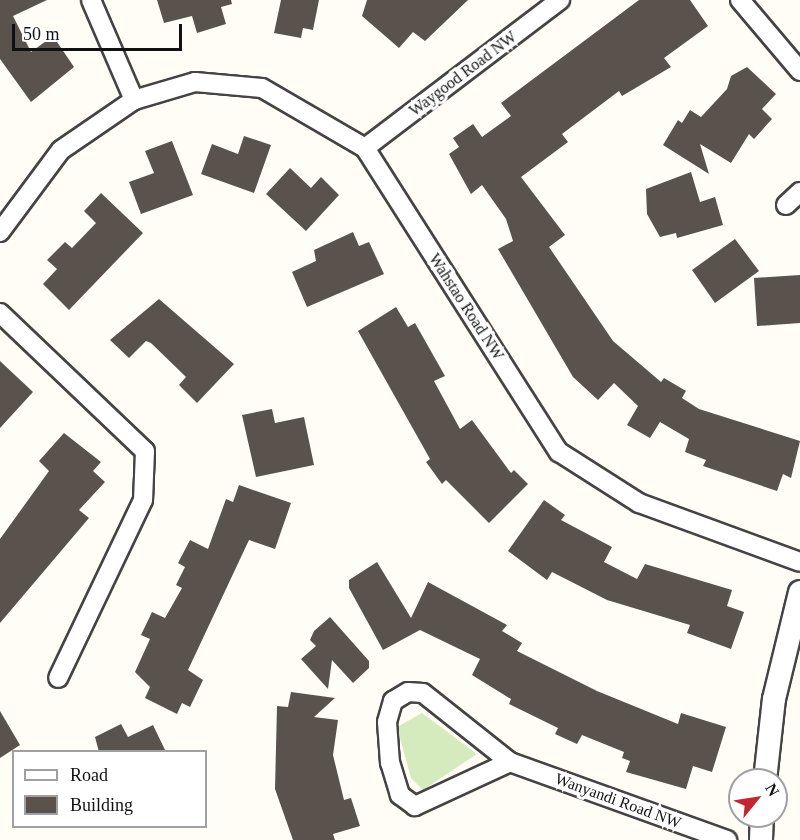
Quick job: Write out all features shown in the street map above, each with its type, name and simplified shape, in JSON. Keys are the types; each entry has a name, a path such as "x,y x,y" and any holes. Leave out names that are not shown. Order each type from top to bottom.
{"street":[{"path":"91,0 134,100"},
{"name":"Waygood Road NW","path":"365,148 560,0"},
{"path":"740,0 800,71"},
{"name":"Wahstao Road NW","path":"0,232 60,150 134,100 195,82 262,88 365,148 559,452 639,503 800,562"},
{"path":"786,205 800,192"},
{"path":"0,313 145,451 143,500 58,678"},
{"path":"766,768 774,699 800,592"},
{"name":"Wanyandi Road NW","path":"510,762 415,806 400,795 390,763 387,722 393,701 408,692 423,693 510,762 727,840"}],"green space":[{"path":"422,713 477,754 423,790 411,778 397,727"}],"building":[{"path":"0,0 47,0 13,16 31,52 53,36 74,67 31,102 0,59"},
{"path":"157,0 231,0 232,4 221,7 226,24 197,33 192,16 164,23"},
{"path":"281,0 319,0 313,30 303,28 301,38 274,33"},
{"path":"367,0 468,0 425,41 413,32 399,48 362,16"},
{"path":"639,0 690,0 708,26 664,58 671,67 622,96 619,91 562,134 568,142 521,177 565,235 549,247 613,341 661,382 664,378 686,391 682,398 699,409 800,441 791,478 783,474 777,491 703,466 706,460 685,452 689,439 660,422 650,438 627,425 638,406 614,383 598,400 573,377 498,249 513,241 506,219 482,185 471,194 449,154 459,147 453,138 473,124 482,137 511,116 501,103"},
{"path":"747,67 776,94 762,109 772,119 754,139 749,134 731,163 700,144 709,174 663,145 678,120 682,123 690,110 701,117 727,89 731,76"},
{"path":"244,136 271,145 254,193 201,174 212,144 238,154"},
{"path":"172,141 193,195 141,214 129,182 154,173 145,151"},
{"path":"290,168 311,188 321,177 339,195 306,231 266,194"},
{"path":"691,172 700,202 715,197 723,225 677,238 676,233 660,237 647,214 646,189"},
{"path":"101,193 143,233 69,310 43,284 57,269 47,260 65,242 72,248 96,223 84,211"},
{"path":"353,232 359,246 369,242 384,274 307,307 292,272 316,261 314,250"},
{"path":"735,239 759,271 715,303 692,270"},
{"path":"800,275 800,323 757,326 754,278"},
{"path":"159,299 234,364 197,403 179,385 186,377 151,343 146,341 129,358 110,340"},
{"path":"396,307 408,327 415,323 445,376 434,381 460,429 472,420 511,473 514,470 528,484 489,523 446,480 442,484 426,462 430,459 358,331"},
{"path":"0,361 33,392 0,428"},
{"path":"272,409 275,423 304,417 314,465 256,477 242,415"},
{"path":"64,433 101,462 93,471 105,482 79,510 89,518 0,623 0,539 49,471 39,461"},
{"path":"239,485 291,503 275,549 249,540 188,670 203,680 190,707 182,703 177,714 145,698 150,687 135,672 150,639 141,635 152,612 165,618 182,588 176,585 185,567 178,563 190,540 208,549 226,499 233,502"},
{"path":"544,500 565,515 561,520 612,547 604,562 637,579 645,564 732,590 727,606 744,612 731,649 687,633 690,625 607,600 552,572 547,580 508,551"},
{"path":"377,562 411,618 428,582 507,625 502,631 522,643 517,651 597,691 678,724 681,713 726,727 712,772 693,766 686,789 626,772 630,761 622,758 624,752 582,735 577,744 555,734 558,728 509,704 511,699 472,675 480,659 420,630 383,650 349,588 349,580"},
{"path":"330,617 369,661 369,668 353,683 332,660 328,689 301,659 316,646 310,640 314,631"},
{"path":"291,692 335,698 314,717 338,720 333,755 344,800 351,798 360,826 333,834 335,840 293,840 275,789 277,706 288,707"},
{"path":"0,711 20,745 0,758"},
{"path":"121,724 128,737 153,725 165,750 98,750 95,737"}]}
